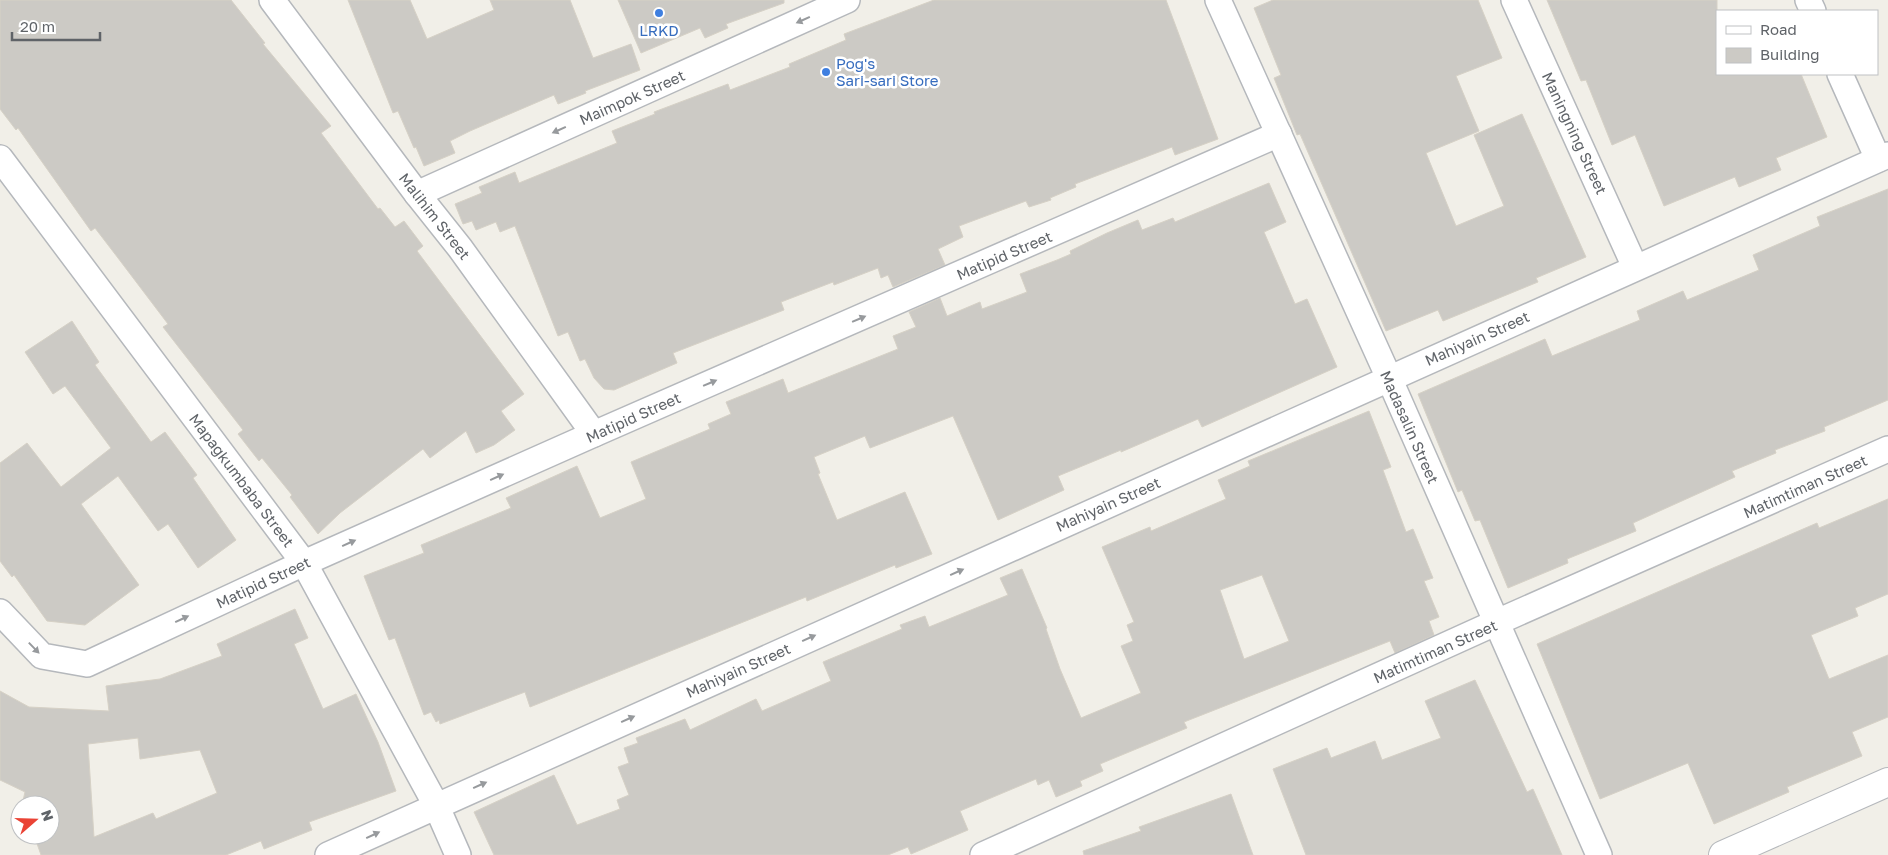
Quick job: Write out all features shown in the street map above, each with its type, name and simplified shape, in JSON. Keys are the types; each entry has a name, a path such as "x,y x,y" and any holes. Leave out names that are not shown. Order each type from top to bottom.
{"street":[{"name":"Malihim Street","path":"272,0 417,194 460,248 594,434"},
{"name":"Maimpok Street","path":"417,194 847,0"},
{"name":"Madasalin Street","path":"1218,0 1389,378 1495,623 1599,855"},
{"name":"Maningning Street","path":"1514,0 1636,267"},
{"path":"1841,75 1883,157"},
{"name":"Matipid Street","path":"0,612 42,656 87,664 304,563 594,434 1279,134"},
{"name":"Mahiyain Street","path":"328,855 1883,157"},
{"name":"Mapagkumbaba Street","path":"0,158 304,563 436,805 458,855"},
{"name":"Matimtiman Street","path":"983,855 1495,623 1888,449"},
{"path":"1723,855 1888,782"}],"building":[{"path":"0,0 231,0 265,43 263,44 331,126 321,133 378,209 380,208 395,227 404,221 423,246 417,251 524,394 501,411 515,430 494,445 476,453 466,431 430,458 423,449 340,513 318,534 290,497 292,495 262,458 259,461 238,434 243,430 163,327 168,324 95,228 91,231 18,128 16,130 0,109"},
{"path":"348,0 410,0 427,39 494,10 490,0 570,0 593,58 631,44 640,70 585,91 586,93 558,104 554,95 470,131 450,141 455,153 424,166 398,111 393,113"},
{"path":"618,0 784,0 784,3 726,24 728,28 705,38 700,28 641,53"},
{"path":"934,0 1166,0 1218,139 1175,155 1172,147 1075,184 1076,187 1050,198 1051,200 1029,207 1026,201 959,226 963,237 938,249 945,265 893,287 888,275 881,278 878,268 834,285 833,282 781,302 784,310 673,353 677,363 614,390 604,389 594,378 585,359 580,361 568,332 558,336 515,226 500,232 496,222 476,230 472,221 463,224 455,204 482,193 479,187 515,172 519,183 617,143 612,131 655,114 654,112 728,84 730,90 790,67 789,64 846,40 844,34"},
{"path":"1273,0 1478,0 1502,58 1456,76 1479,131 1426,153 1456,226 1504,206 1474,135 1522,114 1586,257 1536,278 1538,282 1443,321 1438,310 1386,331 1300,134 1297,135 1274,78 1281,75 1254,8"},
{"path":"1547,0 1717,0 1716,75 1801,75 1827,137 1776,158 1781,170 1739,187 1735,177 1664,206 1635,135 1612,145 1586,80 1581,81"},
{"path":"1269,183 1286,222 1264,232 1295,304 1307,299 1337,367 1202,427 1198,419 1121,452 1121,450 1058,476 1064,490 998,520 953,416 870,448 865,436 814,457 820,473 818,474 837,520 905,492 932,554 896,568 895,565 807,601 806,597 530,707 525,692 440,724 439,720 436,722 431,712 424,715 395,638 389,640 364,576 424,553 421,545 511,508 506,498 577,466 600,518 646,499 631,462 710,429 708,424 731,414 726,402 783,379 788,393 898,349 893,336 916,327 909,312 940,298 947,316 980,302 982,309 1027,292 1020,274 1071,254 1070,251 1107,233 1138,220 1142,230 1173,218 1175,222"},
{"path":"1888,189 1888,400 1824,427 1825,431 1775,450 1776,453 1732,471 1735,477 1633,523 1636,531 1567,559 1568,563 1508,588 1480,520 1475,521 1462,490 1458,492 1418,394 1545,339 1552,356 1640,320 1637,311 1683,291 1687,300 1759,270 1753,255 1820,226 1817,217"},
{"path":"72,321 99,362 95,365 151,442 165,432 197,475 193,478 236,540 198,568 168,524 158,531 118,476 81,504 139,585 85,625 47,621 14,575 12,577 0,561 0,463 27,443 61,487 111,448 65,386 53,394 25,352"},
{"path":"1369,411 1391,467 1383,470 1406,532 1413,529 1433,578 1424,581 1439,617 1429,621 1434,635 1395,653 1390,641 1184,722 1187,728 1100,764 1103,771 1080,781 1082,786 1056,797 1049,780 1038,785 1036,779 960,811 968,830 911,854 908,847 888,855 494,855 474,812 554,775 577,825 620,809 617,800 629,795 618,767 629,763 624,748 638,743 636,738 685,719 690,730 756,699 762,711 831,681 823,662 902,629 900,625 925,616 929,627 1008,595 1000,578 1022,569 1047,628 1060,669 1081,718 1141,693 1121,646 1133,641 1127,625 1134,622 1102,547 1150,527 1151,531 1226,499 1218,480 1250,466 1248,461","holes":["1262,575 1289,641 1244,659 1220,590"]},
{"path":"1888,499 1888,594 1855,608 1858,616 1811,635 1829,679 1888,655 1888,717 1852,732 1862,756 1787,787 1789,792 1714,824 1688,763 1600,799 1537,644 1817,523 1819,528"},
{"path":"295,609 308,638 294,644 323,709 356,694 378,742 396,791 309,822 312,830 264,849 261,841 226,855 41,855 38,845 60,845 60,795 24,795 25,792 0,780 0,691 29,707 109,711 106,686 160,679 222,656 217,644","holes":["138,738 140,759 200,750 217,793 156,819 153,813 94,837 88,744"]},
{"path":"1475,680 1527,792 1533,789 1562,855 1306,855 1273,769 1327,748 1331,758 1375,741 1382,760 1441,738 1425,701"},
{"path":"1231,794 1253,855 1084,855 1083,851 1141,831 1139,827"}],"place":[{"name":"LRKD","path":"659,13"},
{"name":"Pog's Sari-sari Store","path":"826,72"}]}
